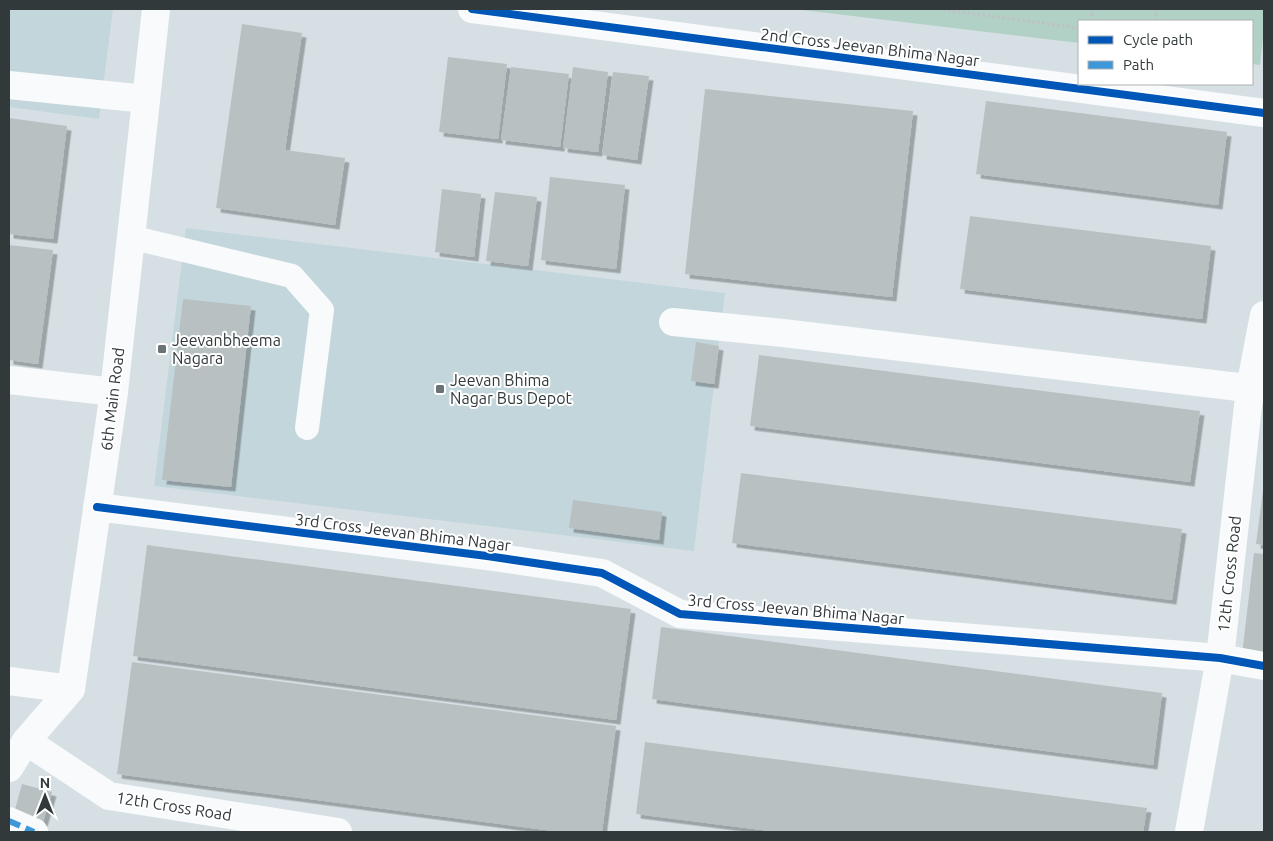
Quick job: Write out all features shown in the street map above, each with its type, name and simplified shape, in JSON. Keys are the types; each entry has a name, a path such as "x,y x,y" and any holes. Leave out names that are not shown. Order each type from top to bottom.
{"street":[{"name":"6th Main Road","path":"71,689 114,392 156,9"},
{"name":"2nd Cross Jeevan Bhima Nagar","path":"472,9 1264,113"},
{"path":"9,85 146,99"},
{"name":"12th Cross Road","path":"1190,832 1220,658 1257,389 1264,315"},
{"path":"673,322 783,333 1257,389"},
{"path":"9,380 114,392"},
{"name":"3rd Cross Jeevan Bhima Nagar","path":"97,508 487,556 602,573 680,614 1220,658 1264,666"},
{"path":"9,680 71,689"},
{"path":"9,768 26,741 71,689"},
{"name":"12th Cross Road","path":"26,741 109,796 338,832"},
{"path":"9,821 34,832"}],"lane":[{"path":"130,237 292,276 322,310 307,428"}],"path":[{"path":"938,9 1078,28"}],"shaded area":[{"path":"9,9 113,9 99,119 9,107"},
{"name":"Jeevan Bhima Nagar Bus Depot","path":"186,228 725,293 694,551 154,486"}],"green space":[{"path":"794,9 1264,9 1260,65 1253,64 1253,20 1078,20 1078,43"}],"building":[{"path":"242,24 302,33 285,150 345,158 335,225 216,208"},
{"path":"448,57 507,64 498,139 439,132"},
{"path":"511,67 569,74 560,147 501,140"},
{"path":"573,67 608,72 598,152 563,148"},
{"path":"613,72 649,76 637,160 602,155"},
{"path":"705,89 913,111 892,297 685,274"},
{"path":"986,101 1227,132 1218,205 976,174"},
{"path":"9,118 67,126 53,239 9,234"},
{"path":"550,177 625,185 616,269 541,260"},
{"path":"442,189 481,194 474,257 435,252"},
{"path":"495,192 537,197 528,266 486,261"},
{"path":"970,216 1211,246 1202,319 960,289"},
{"path":"9,245 53,250 38,364 9,360"},
{"path":"183,299 251,306 231,487 162,480"},
{"path":"696,342 719,346 714,384 691,381"},
{"path":"759,355 1200,411 1190,482 750,426"},
{"path":"741,473 1182,529 1172,600 732,543"},
{"path":"1264,490 1264,545 1256,544"},
{"path":"573,500 662,512 659,540 569,528"},
{"path":"147,545 631,609 616,720 133,656"},
{"path":"1254,553 1264,554 1264,658 1242,655"},
{"path":"661,627 1162,693 1153,765 652,699"},
{"path":"132,662 616,726 602,832 561,832 117,774"},
{"path":"645,742 1147,808 1143,832 778,832 636,814"},
{"path":"22,784 52,792 43,822 14,813"}],"marked path":[{"path":"9,821 34,832"}],"cycle path":[{"path":"472,9 1264,113"},
{"path":"97,507 487,556 602,573 680,614 1220,658 1264,666"}],"place":[{"name":"Jeevanbheema Nagara","path":"162,349"},
{"name":"Jeevan Bhima Nagar Bus Depot","path":"440,389"}]}
